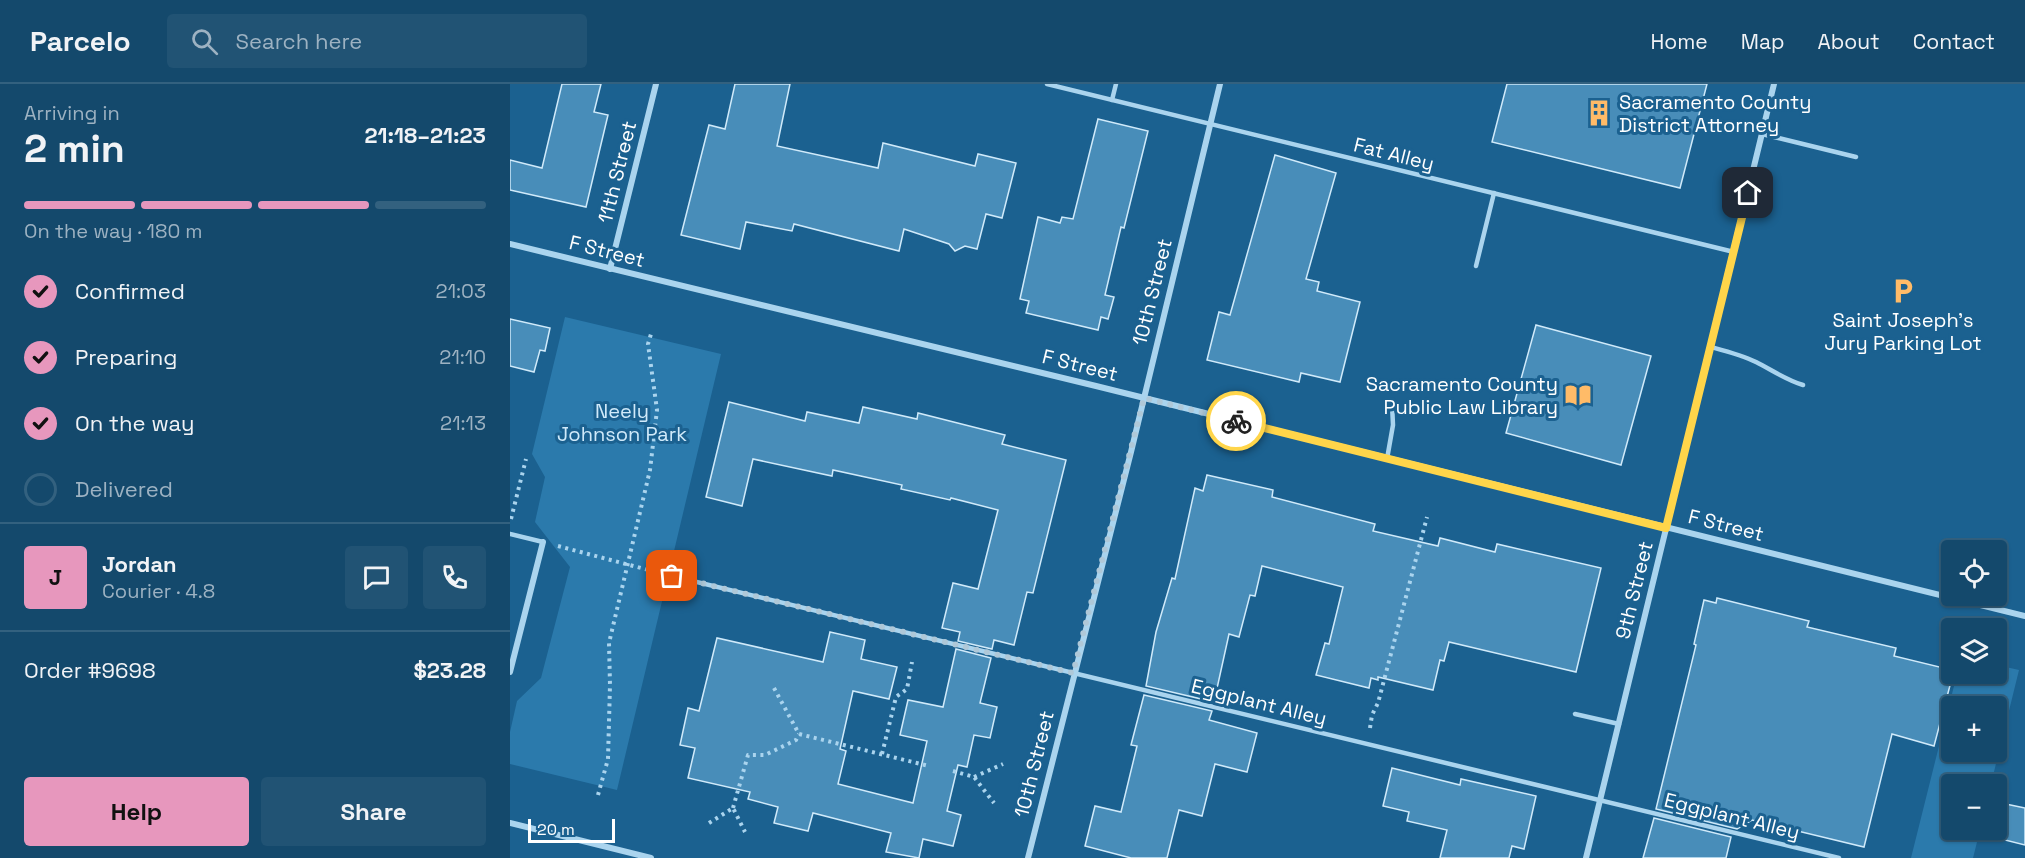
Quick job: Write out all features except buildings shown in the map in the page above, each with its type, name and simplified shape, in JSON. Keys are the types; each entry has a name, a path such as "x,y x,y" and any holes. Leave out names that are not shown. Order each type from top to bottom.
{"street":[{"name":"11th Street","path":"610,269 656,84"},
{"name":"10th Street","path":"1028,858 1144,398 1220,84"},
{"name":"9th Street","path":"1586,858 1774,84"},
{"name":"F Street","path":"510,244 2025,616"},
{"path":"510,672 543,542"},
{"path":"510,823 651,858"}],"lane":[{"name":"Fat Alley","path":"1047,84 1734,252"},
{"path":"1112,100 1116,84"},
{"path":"1762,134 1856,157"},
{"path":"1476,266 1494,193"},
{"path":"1711,346 1746,358 1782,378 1803,385"},
{"path":"1388,459 1393,425 1392,404"},
{"path":"510,534 543,542"},
{"name":"Eggplant Alley","path":"672,576 1839,858"},
{"path":"1575,714 1619,724"}],"path":[{"path":"598,795 608,759 609,643 650,470 657,411 648,344 651,334"},
{"path":"511,520 526,459"},
{"path":"1366,744 1427,517"},
{"path":"543,542 672,576"},
{"path":"882,754 896,698 907,689 912,662"},
{"path":"774,688 799,734 929,766"},
{"path":"709,823 733,808 748,755 765,755 796,740 799,734"},
{"path":"974,777 1003,764"},
{"path":"953,771 974,777 994,803"},
{"path":"733,808 745,832"}],"green space":[{"name":"Neely Johnson Park","path":"565,317 721,354 617,790 510,764 510,732 517,701 541,678 570,567 535,522 545,477 532,454"},
{"path":"2007,667 2019,670 2007,719 2007,696 1952,696 1954,684 2007,684"},
{"path":"1941,738 1941,762 1996,762 1993,774 1941,774 1941,840 1978,840 1973,858 1911,858"}],"way so far":[{"path":"672,576 1073,673 1144,398 1236,421"}],"place":[{"name":"Sacramento County District Attorney","path":"1599,113"},
{"name":"Saint Joseph's Jury Parking Lot","path":"1903,291"},
{"name":"Sacramento County Public Law Library","path":"1578,395"}],"route":[{"path":"1236,421 1666,528 1748,193"}]}
